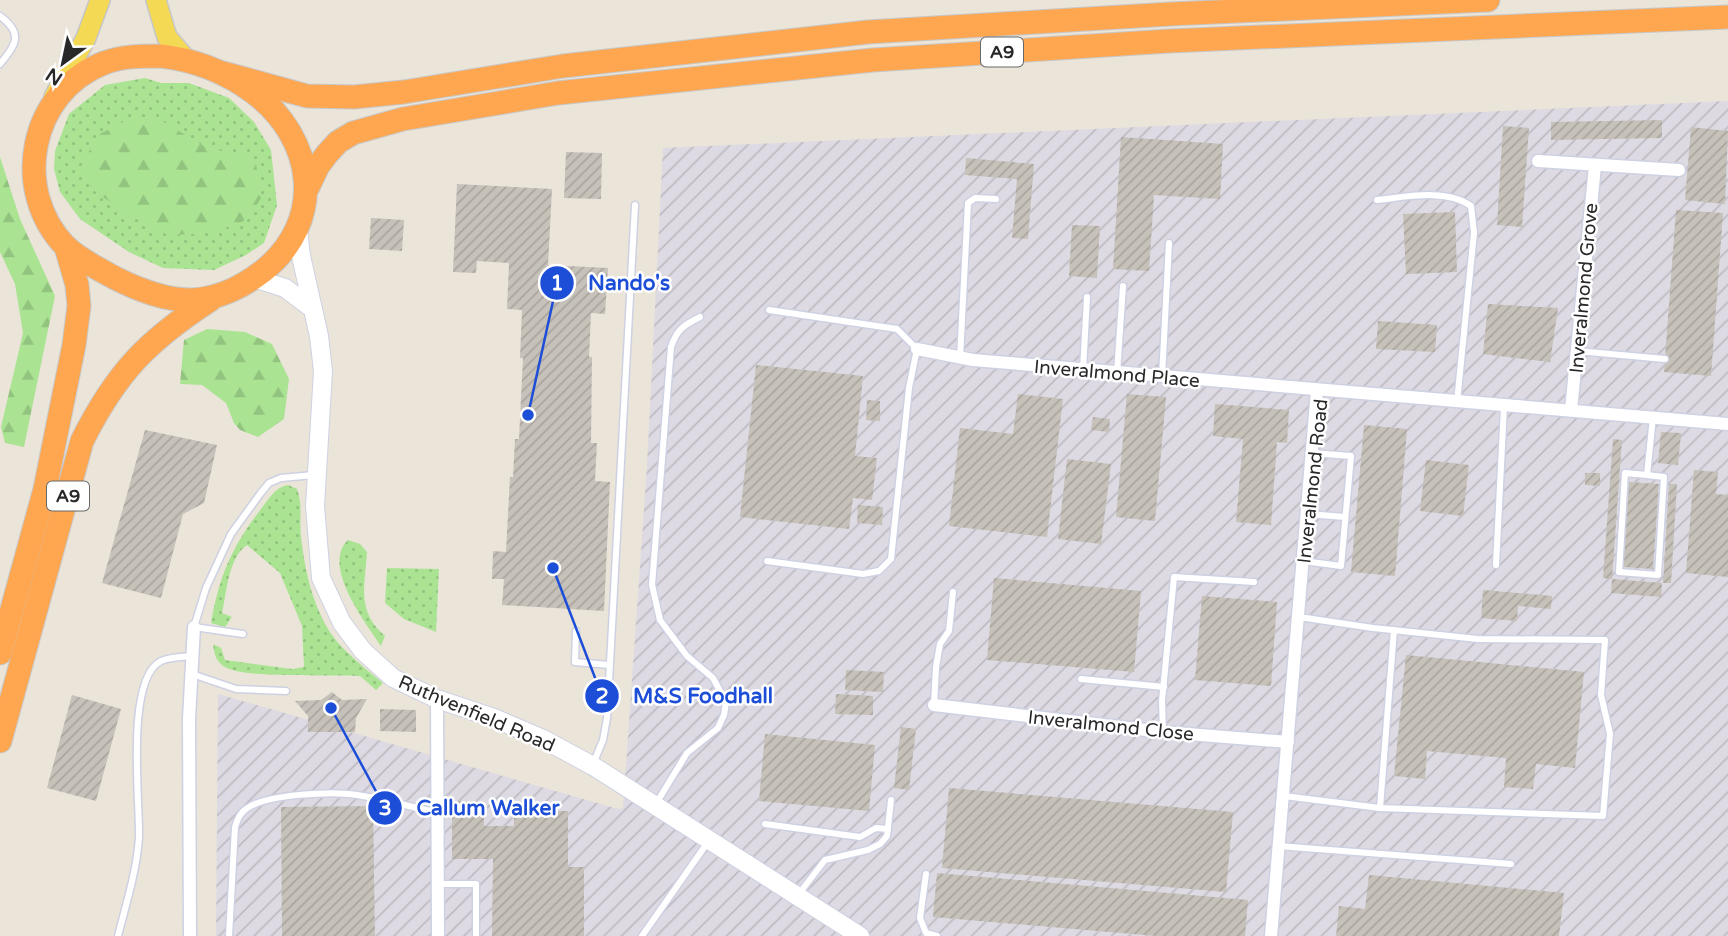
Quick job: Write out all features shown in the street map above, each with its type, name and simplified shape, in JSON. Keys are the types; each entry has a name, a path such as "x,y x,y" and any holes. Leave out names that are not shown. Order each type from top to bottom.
{"highway":[{"name":"A9","path":"223,74 307,96 354,97 404,92 562,66 868,32 1171,14 1488,0"},
{"name":"A9","path":"308,187 327,154 338,142 353,133 403,119 558,93 873,60 1021,50 1728,17"},
{"path":"142,55 186,59 223,74 253,92 285,125 302,163 308,187 298,229 281,255 254,278 213,298 169,299 99,269 66,247 39,203 34,186 32,158 39,128 48,111 79,77 103,63 142,55"},
{"name":"A9","path":"0,653 46,489 74,345 78,296 74,267 66,247"},
{"name":"A9","path":"0,741 82,442 101,404 134,360 173,324 213,298"}],"main road":[{"path":"48,111 58,86 86,38 100,0"},
{"path":"156,0 167,37 186,59"}],"street":[{"path":"1538,160 1679,170"},
{"name":"Inveralmond Grove","path":"1572,410 1595,166"},
{"name":"Ruthvenfield Road","path":"298,229 323,371 316,475 316,519 321,578 342,623 363,652 393,678 437,699 494,718 543,739 593,766 860,936"},
{"path":"254,278 285,288 313,309"},
{"name":"Inveralmond Place","path":"917,349 960,358 1317,390"},
{"name":"Inveralmond Road","path":"1271,936 1300,617 1317,390 1728,424"},
{"path":"190,936 189,719 194,627"},
{"path":"437,699 439,936"},
{"name":"Inveralmond Close","path":"934,705 1163,732 1287,742"}],"lane":[{"path":"0,16 14,29 16,37 13,47 0,64"},
{"path":"1377,200 1426,195 1461,198 1471,206 1474,233 1457,402"},
{"path":"960,358 968,203 975,198 996,199"},
{"path":"593,766 605,731 635,205"},
{"path":"1161,377 1169,243"},
{"path":"1117,373 1123,286"},
{"path":"1083,370 1087,297"},
{"path":"767,561 863,574 880,571 891,559 909,388 917,349 897,329 769,310"},
{"path":"655,805 687,753 718,728 726,702 713,678 687,656 660,620 652,585 671,347 681,326 700,317"},
{"path":"1577,351 1665,359"},
{"path":"1496,565 1504,407"},
{"path":"1647,475 1653,417"},
{"path":"1303,561 1341,566 1350,456 1312,453"},
{"path":"1625,473 1647,475 1664,477 1658,575 1619,572 1625,473"},
{"path":"243,635 194,627 206,588 231,534 270,483 281,478 316,475"},
{"path":"1307,514 1345,517"},
{"path":"1163,732 1164,687 1174,577 1254,582"},
{"path":"934,705 936,667 940,644 949,631 953,592"},
{"path":"1284,796 1380,808 1603,816 1611,734 1601,695 1605,640 1478,639 1300,617"},
{"path":"1380,808 1394,630"},
{"path":"576,631 575,662 609,665"},
{"path":"118,936 139,838 136,720 151,671 160,662 192,656"},
{"path":"192,674 236,689 286,691"},
{"path":"1081,679 1164,687"},
{"path":"229,936 235,827 237,818 245,809 256,803 291,795 355,794 438,812"},
{"path":"797,897 825,860 868,850 880,844 887,836 891,800"},
{"path":"765,824 860,837 876,828 888,829"},
{"path":"642,936 709,841"},
{"path":"1278,846 1511,864"},
{"path":"926,874 920,918 926,933 937,936"},
{"path":"438,884 476,884 476,936"}],"shaded area":[{"path":"1728,101 1728,936 216,936 218,694 618,809 623,808 647,466 663,148"}],"green space":[{"path":"145,78 161,83 189,83 229,98 254,122 271,150 277,205 264,243 214,270 163,268 129,252 80,219 60,192 54,169 55,151 69,114 105,85"},
{"path":"129,119 162,121 209,149 238,153 256,163 261,198 249,217 237,225 193,234 168,235 125,213 92,189 82,164 98,135"},
{"path":"0,157 20,219 55,296 24,447 5,443 1,427 23,333 15,284 0,252"},
{"path":"207,329 245,332 272,344 289,379 284,419 258,437 240,430 234,423 226,403 202,385 180,384 184,340"},
{"path":"288,485 297,489 299,495 305,563 321,616 340,645 383,683 376,690 360,676 250,673 225,667 216,657 213,644 221,648 225,660 292,669 304,667 302,626 280,573 247,545 236,558 227,586 222,613 232,617 225,627 211,623 218,591 235,549 269,498 279,488"},
{"path":"348,540 360,544 367,552 364,597 370,617 385,636 381,646 356,609 342,578 341,551"},
{"path":"387,568 439,569 436,632 404,619 385,603"}],"building":[{"path":"1662,120 1662,138 1551,140 1551,122"},
{"path":"1503,126 1529,128 1522,227 1497,225"},
{"path":"1691,127 1728,131 1725,204 1685,200"},
{"path":"1121,137 1223,144 1220,199 1154,195 1149,271 1113,269"},
{"path":"566,152 602,153 601,199 564,198"},
{"path":"966,158 1034,164 1028,239 1012,238 1017,179 965,175"},
{"path":"457,184 552,189 548,265 608,268 605,314 591,313 589,357 592,357 591,443 597,443 595,481 610,482 604,611 502,605 504,579 492,579 493,551 506,552 510,477 513,477 515,439 519,439 523,358 520,358 522,310 507,309 509,263 477,261 476,273 453,272"},
{"path":"1676,210 1723,213 1711,376 1664,372"},
{"path":"1455,212 1457,272 1406,274 1403,214"},
{"path":"371,218 404,220 402,251 369,249"},
{"path":"1072,225 1100,226 1097,278 1069,276"},
{"path":"1488,304 1558,308 1550,362 1483,354"},
{"path":"1378,321 1437,325 1435,352 1376,349"},
{"path":"756,365 863,376 855,456 877,458 872,500 853,498 849,529 740,517"},
{"path":"1018,394 1063,399 1047,537 949,526 960,428 1013,434"},
{"path":"1127,394 1166,397 1155,521 1116,517"},
{"path":"867,400 880,401 880,421 866,420"},
{"path":"1215,404 1289,410 1287,443 1277,442 1271,525 1236,522 1243,439 1213,436"},
{"path":"1093,417 1110,419 1109,432 1091,430"},
{"path":"1364,425 1407,429 1395,576 1351,572"},
{"path":"145,430 217,445 204,503 183,514 161,598 102,583"},
{"path":"1661,432 1681,433 1678,465 1658,463"},
{"path":"1613,439 1622,440 1612,579 1603,578"},
{"path":"1067,459 1111,464 1101,544 1058,539"},
{"path":"1426,460 1469,465 1463,516 1420,511"},
{"path":"1694,470 1718,472 1716,494 1728,495 1728,577 1686,573"},
{"path":"1585,473 1600,473 1600,486 1585,485"},
{"path":"1629,482 1659,484 1653,569 1623,567"},
{"path":"1669,484 1677,484 1671,583 1663,583"},
{"path":"858,505 883,507 882,525 857,523"},
{"path":"994,578 1141,591 1134,672 987,660"},
{"path":"1612,579 1662,583 1661,597 1611,593"},
{"path":"1483,590 1552,596 1551,609 1518,606 1517,621 1481,618"},
{"path":"1202,596 1277,602 1271,686 1195,680"},
{"path":"1406,655 1584,672 1575,768 1536,764 1533,789 1504,787 1506,758 1427,751 1425,779 1394,776"},
{"path":"846,670 884,672 883,692 845,690"},
{"path":"332,692 342,700 367,699 356,718 355,732 308,732 308,716 295,701 321,700"},
{"path":"836,694 873,696 873,715 835,714"},
{"path":"72,695 121,709 96,801 47,788"},
{"path":"380,709 416,710 416,732 380,731"},
{"path":"901,727 916,729 909,790 894,788"},
{"path":"765,734 875,745 869,811 759,801"},
{"path":"949,788 1233,812 1226,892 942,868"},
{"path":"452,801 484,801 484,826 514,826 514,811 568,811 568,867 584,867 584,936 492,936 493,859 452,859"},
{"path":"373,806 375,936 282,936 281,807"},
{"path":"937,873 1248,900 1245,936 1156,936 933,917"},
{"path":"1369,875 1564,893 1559,936 1336,936 1339,906 1365,909"}],"place":[{"name":"Nando's","path":"528,415"},
{"name":"M&S Foodhall","path":"553,568"},
{"name":"Callum Walker","path":"331,708"}]}
